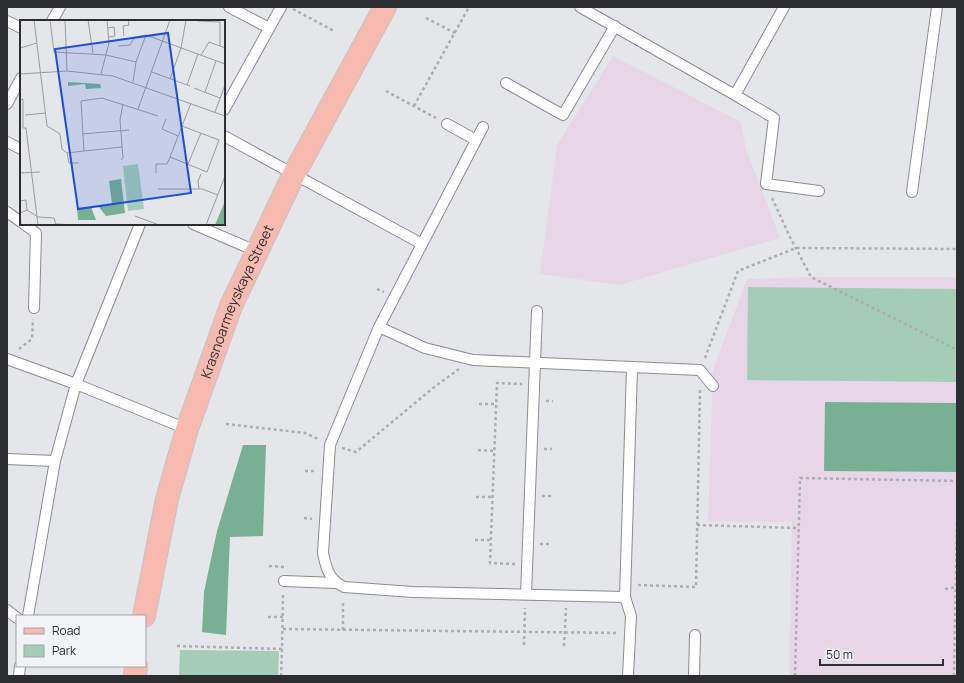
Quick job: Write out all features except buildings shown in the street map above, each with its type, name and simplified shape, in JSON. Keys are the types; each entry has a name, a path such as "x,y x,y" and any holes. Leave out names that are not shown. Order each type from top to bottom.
{"main road":[{"name":"Krasnoarmeyskaya Street","path":"144,615 167,500 186,429 231,306 294,174 385,7"}],"lane":[{"path":"53,20 60,7"},
{"path":"230,7 269,28"},
{"path":"225,108 280,7"},
{"path":"580,7 774,118 766,184 819,191"},
{"path":"735,95 784,7"},
{"path":"912,192 937,7"},
{"path":"7,21 20,28"},
{"path":"506,83 563,115 615,26"},
{"path":"7,104 20,80"},
{"path":"447,124 476,140"},
{"path":"340,585 326,566 323,553 330,445 379,327 483,127"},
{"path":"225,137 422,244"},
{"path":"7,142 20,149"},
{"path":"7,212 20,221"},
{"path":"25,225 36,233 34,308"},
{"path":"28,615 55,461 76,384 140,225"},
{"path":"195,225 256,251"},
{"path":"526,594 537,310"},
{"path":"379,327 425,348 473,360 700,370 712,386"},
{"path":"10,356 186,429"},
{"path":"628,676 631,616 625,597 625,584 632,368"},
{"path":"7,459 55,461"},
{"path":"284,581 413,592 625,597"},
{"path":"7,610 16,617"},
{"path":"694,676 695,635"}],"path":[{"path":"289,7 334,31"},
{"path":"414,106 469,7"},
{"path":"426,18 455,33"},
{"path":"386,92 447,124"},
{"path":"766,184 811,277 957,350"},
{"path":"625,584 696,587 700,370 738,271 796,248 957,249"},
{"path":"10,356 32,339 34,308"},
{"path":"527,565 490,563 494,451 497,383 534,384"},
{"path":"479,404 496,404"},
{"path":"478,450 494,451"},
{"path":"795,676 800,478 957,481"},
{"path":"476,497 493,497"},
{"path":"954,676 957,523"},
{"path":"697,525 798,528"},
{"path":"475,540 492,540"},
{"path":"269,566 284,567 281,676"},
{"path":"340,585 343,630"},
{"path":"945,589 956,587"},
{"path":"524,645 526,594"},
{"path":"564,646 566,595"},
{"path":"268,617 283,617"},
{"path":"283,629 630,633"},
{"path":"177,646 282,649"}],"shaded area":[{"path":"613,56 741,122 746,149 780,238 619,285 540,274 557,145"},
{"path":"811,277 957,277 957,676 789,676 792,522 708,521 713,370 747,279"}],"green space":[{"path":"748,287 957,289 957,382 747,380"},
{"path":"825,402 957,403 957,472 824,471"},
{"path":"243,445 266,445 263,536 230,537 226,635 202,632 204,592 217,531"},
{"path":"180,650 279,651 278,676 179,676"}]}
